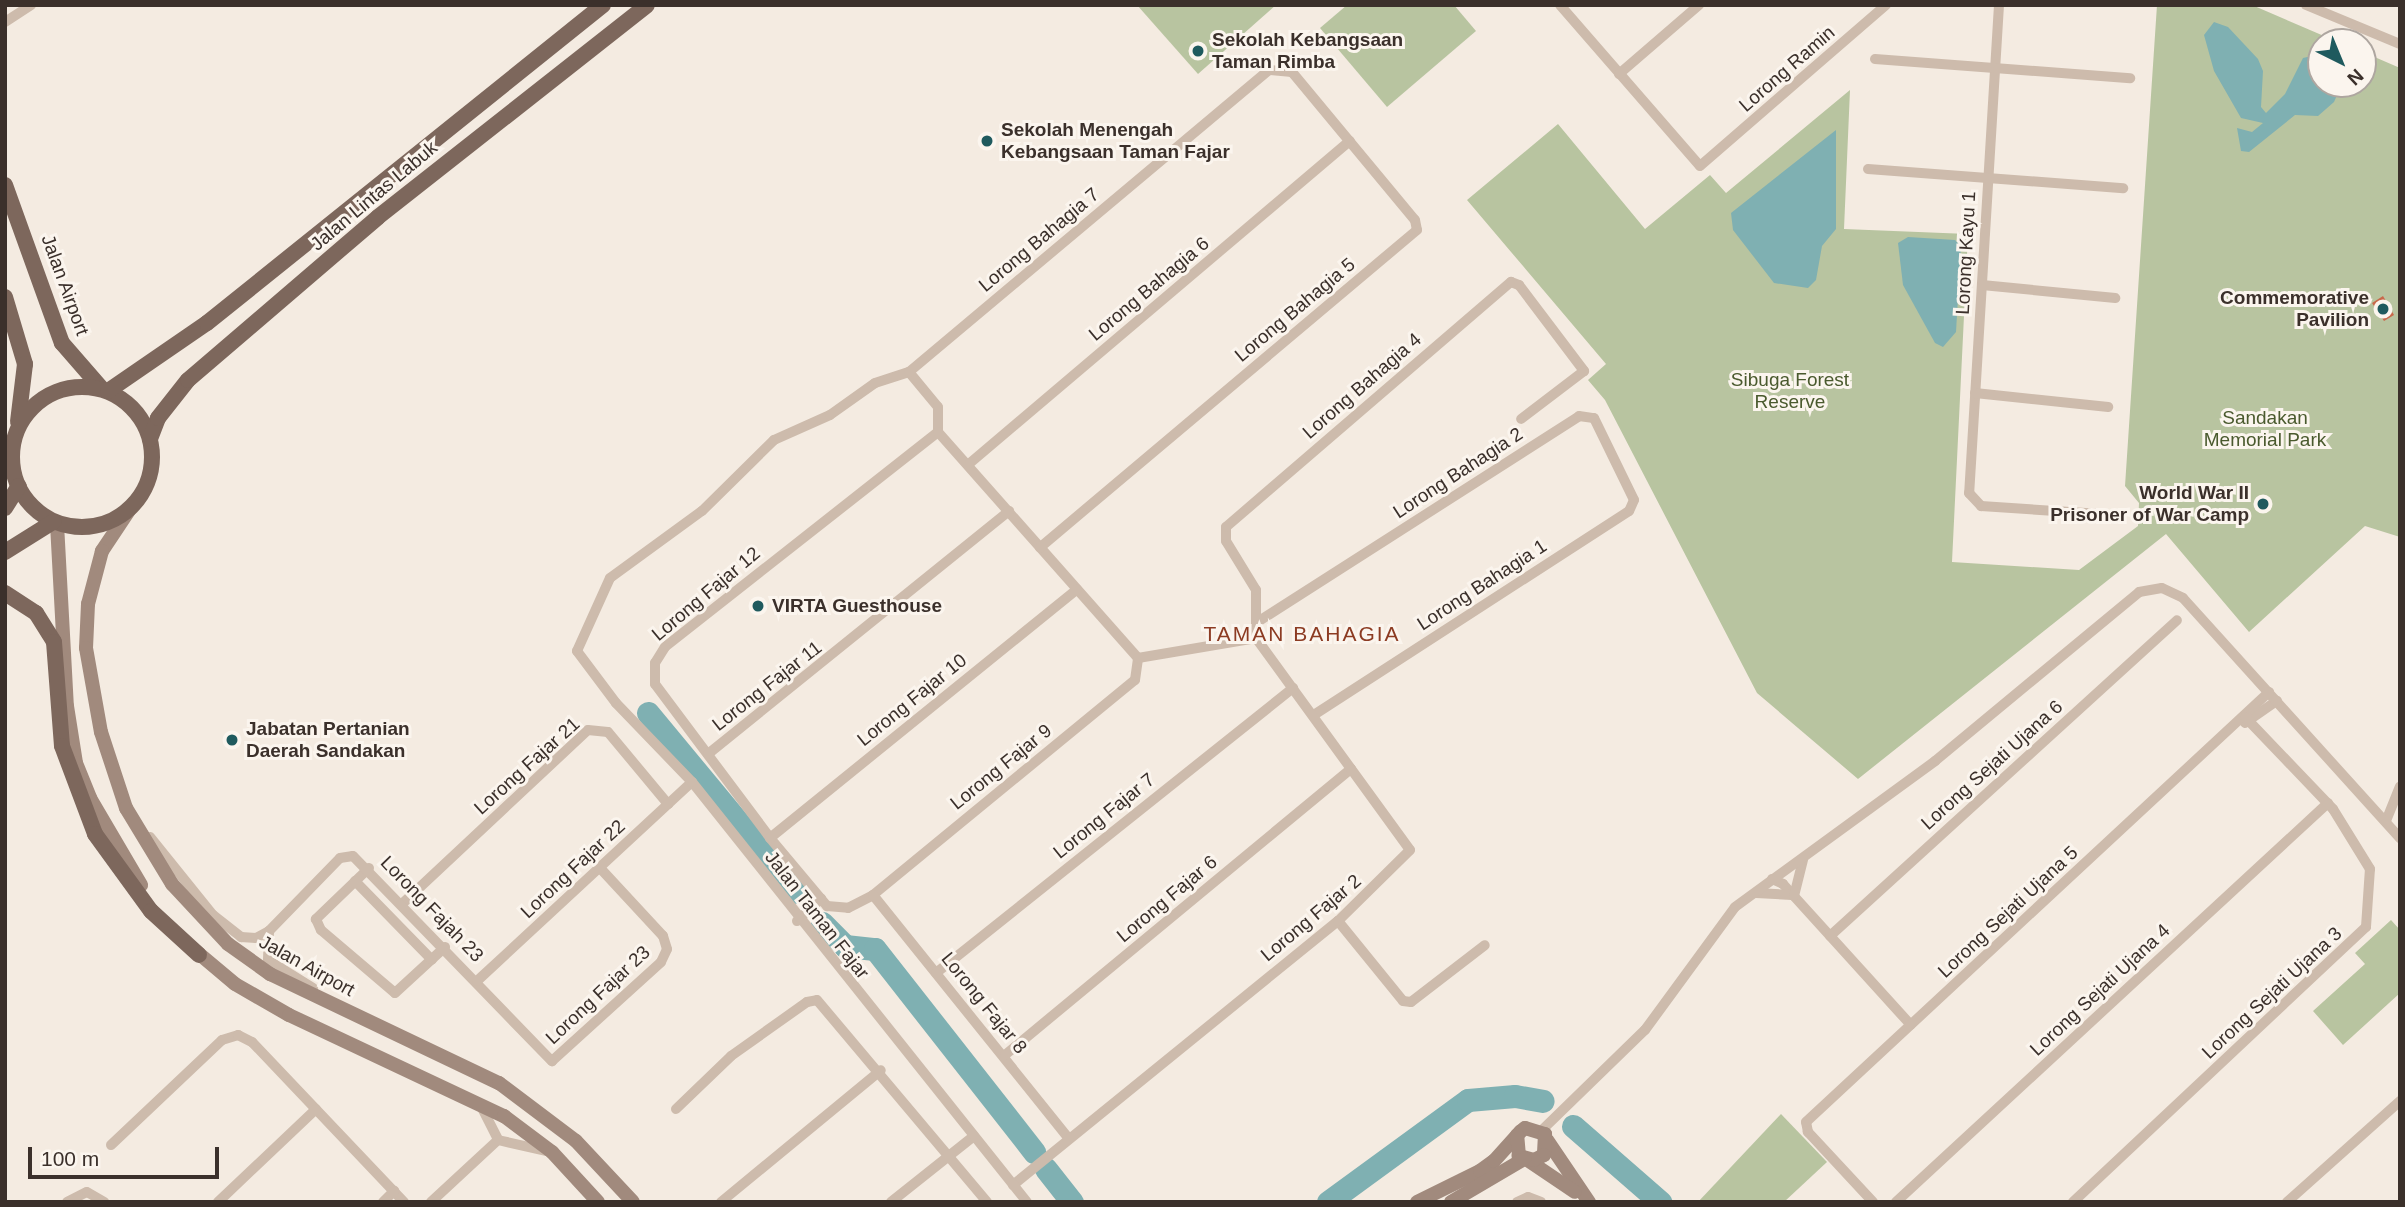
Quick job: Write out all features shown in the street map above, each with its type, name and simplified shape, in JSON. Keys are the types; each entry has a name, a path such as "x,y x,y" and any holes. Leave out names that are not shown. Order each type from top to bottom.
{"main road":[{"name":"Jalan Lintas Labuk","path":"105,390 207,323 603,5"},
{"name":"Jalan Lintas Labuk","path":"150,439 158,418 188,380 378,217 647,5"},
{"name":"Jalan Airport","path":"5,185 62,343 105,390"},
{"path":"5,297 25,364 12,459 19,486 55,523 66,706 76,763 133,874 199,955"},
{"path":"5,552 55,523 100,524 134,503 150,473 150,439 129,404 105,390 82,386 52,394 27,413 17,432"},
{"path":"5,508 19,486"},
{"name":"Jalan Airport","path":"134,503 102,551 88,604 88,661 112,767 143,840 190,906 228,944 305,993 499,1083 576,1140 633,1202"},
{"path":"5,593 36,613 54,642 62,746 95,834 151,911 199,955 289,1014 479,1102 552,1152 598,1202"},
{"path":"1417,1202 1480,1171 1525,1128 1544,1135 1588,1202"},
{"path":"1517,1135 1516,1151 1588,1202"},
{"path":"1451,1202 1526,1160 1544,1155 1544,1135"}],"street":[{"path":"5,22 31,5"},
{"path":"1560,5 1619,74 1699,5"},
{"name":"Lorong Ramin","path":"1619,74 1698,165 1710,158 1886,5"},
{"name":"Lorong Kayu 1","path":"2000,5 1969,493 1974,502 2101,514"},
{"path":"2306,5 2400,44"},
{"path":"1875,59 2130,78"},
{"name":"Lorong Bahagia 7","path":"909,372 1269,70 1292,72"},
{"name":"Lorong Bahagia 5","path":"1040,547 1417,230 1415,220 1292,72"},
{"name":"Lorong Bahagia 6","path":"970,463 1350,141"},
{"path":"1868,169 2123,188"},
{"name":"Lorong Bahagia 4","path":"1259,621 1256,590 1226,541 1226,527 1505,286 1519,285 1584,371 1521,419"},
{"path":"1982,285 2115,298"},
{"path":"909,372 938,407 938,432 970,463 1138,658 1256,638 1259,621"},
{"name":"Jalan Taman Fajar","path":"909,372 875,383 830,415 774,440 702,511 616,572 602,588 577,652 616,703 692,782 797,921 1027,1202"},
{"path":"1975,393 2108,407"},
{"name":"Lorong Bahagia 2","path":"1259,621 1588,413 1634,506"},
{"name":"Lorong Fajar 12","path":"821,900 770,838 655,684 655,663 665,646 938,432"},
{"name":"Lorong Bahagia 1","path":"1314,715 1634,506"},
{"name":"Lorong Fajar 11","path":"708,754 1009,511"},
{"path":"1544,1135 1645,1030 1723,921 1750,894 1954,747 2139,592 2162,588 2183,597 2400,838"},
{"name":"Lorong Fajar 10","path":"770,838 1077,589"},
{"name":"Lorong Sejati Ujana 6","path":"1830,936 2177,620"},
{"name":"Lorong Fajar 2","path":"1013,1185 1067,1136 1338,922 1410,850 1256,638"},
{"name":"Lorong Fajar 9","path":"873,895 1135,680 1138,658"},
{"name":"Lorong Fajar 7","path":"936,973 1293,688"},
{"name":"Lorong Sejati Ujana 5","path":"1873,1202 1805,1125 2237,727 2273,697"},
{"name":"Lorong Sejati Ujana 3","path":"2073,1202 2366,928 2372,876 2328,803 2248,719"},
{"name":"Lorong Fajar 21","path":"403,903 588,730 608,732 668,804"},
{"path":"112,767 144,829 213,915 241,937 270,931 265,954 277,968 400,1035"},
{"name":"Lorong Fajar 6","path":"1005,1055 1351,769"},
{"name":"Lorong Fajar 22","path":"477,981 692,782"},
{"path":"2386,821 2399,791"},
{"name":"Lorong Sejati Ujana 4","path":"1896,1202 2328,803"},
{"path":"1794,896 1796,872 1806,854"},
{"name":"Lorong Fajah 23","path":"270,931 340,858 353,856 369,868 477,981"},
{"path":"369,868 316,919 321,930 388,992 403,988 445,947"},
{"name":"Lorong Fajar 23","path":"477,981 545,1059 558,1059 661,962 667,949 663,936 600,868"},
{"path":"1772,879 1794,896 1911,1026"},
{"path":"355,881 432,960"},
{"path":"1750,894 1779,890 1794,896"},
{"path":"797,921 821,900 837,911 873,895"},
{"name":"Lorong Fajar 8","path":"873,895 1005,1055 1067,1136"},
{"path":"1338,922 1403,1001 1411,1002 1485,945"},
{"path":"676,1109 731,1056 807,1002 825,1005 951,1155 986,1202"},
{"path":"111,1145 222,1040 238,1035 253,1042 404,1202"},
{"path":"721,1202 881,1070"},
{"path":"2287,1202 2400,1101"},
{"path":"479,1102 498,1140"},
{"path":"218,1202 316,1109"},
{"path":"891,1202 974,1136"},
{"path":"498,1140 552,1152"},
{"path":"431,1202 498,1140"},
{"path":"383,1202 394,1191"},
{"path":"67,1202 87,1192 104,1202"},
{"path":"1517,1202 1528,1197 1541,1202"}],"green space":[{"path":"1137,5 1276,5 1198,74"},
{"path":"1347,5 1454,5 1476,31 1387,107 1320,28"},
{"name":"Sibuga Forest Reserve","path":"2157,5 2252,5 2307,29 2307,98 2377,98 2377,58 2400,68 2400,537 2365,526 2249,632 2166,534 1858,779 1757,693 1605,400 1588,380 1606,364 1467,200 1558,124 1645,229 1710,175 1726,193 1850,90 1844,229 1968,234 1952,562 2079,570 2138,526 2139,503 2125,486"},
{"path":"2391,920 2400,930 2400,993 2343,1045 2313,1011 2365,964 2355,953"},
{"path":"1781,1114 1827,1162 1784,1202 1698,1202"}],"water":[{"path":"2214,22 2228,27 2258,59 2263,71 2261,107 2266,113 2285,94 2303,58 2307,57 2307,98 2336,98 2334,102 2318,116 2295,115 2249,152 2241,151 2237,128 2252,132 2263,123 2241,118 2214,71 2204,35"},
{"path":"1836,130 1836,229 1822,246 1816,280 1808,288 1774,283 1733,230 1731,213"},
{"path":"1908,237 1955,240 1961,246 1956,332 1943,347 1935,343 1903,285 1898,243"}],"building":[{"name":"Commemorative Pavilion","path":"2383,296 2394,315 2384,321 2372,303"}],"waterway":[{"path":"648,713 796,892"},
{"path":"822,923 845,946 875,949 1034,1152"},
{"path":"1328,1202 1468,1100 1515,1096 1543,1101"},
{"path":"1573,1126 1660,1202"},
{"path":"1046,1169 1072,1202"}],"place":[{"name":"Sekolah Kebangsaan Taman Rimba","path":"1198,51"},
{"name":"Sekolah Menengah Kebangsaan Taman Fajar","path":"987,141"},
{"name":"Commemorative Pavilion","path":"2383,309"},
{"name":"World War II Prisoner of War Camp","path":"2263,504"},
{"name":"VIRTA Guesthouse","path":"758,606"},
{"name":"Jabatan Pertanian Daerah Sandakan","path":"232,740"}],"district":[{"name":"TAMAN BAHAGIA","path":"1302,634"}],"park label":[{"name":"Sandakan Memorial Park","path":"2265,429"}]}
